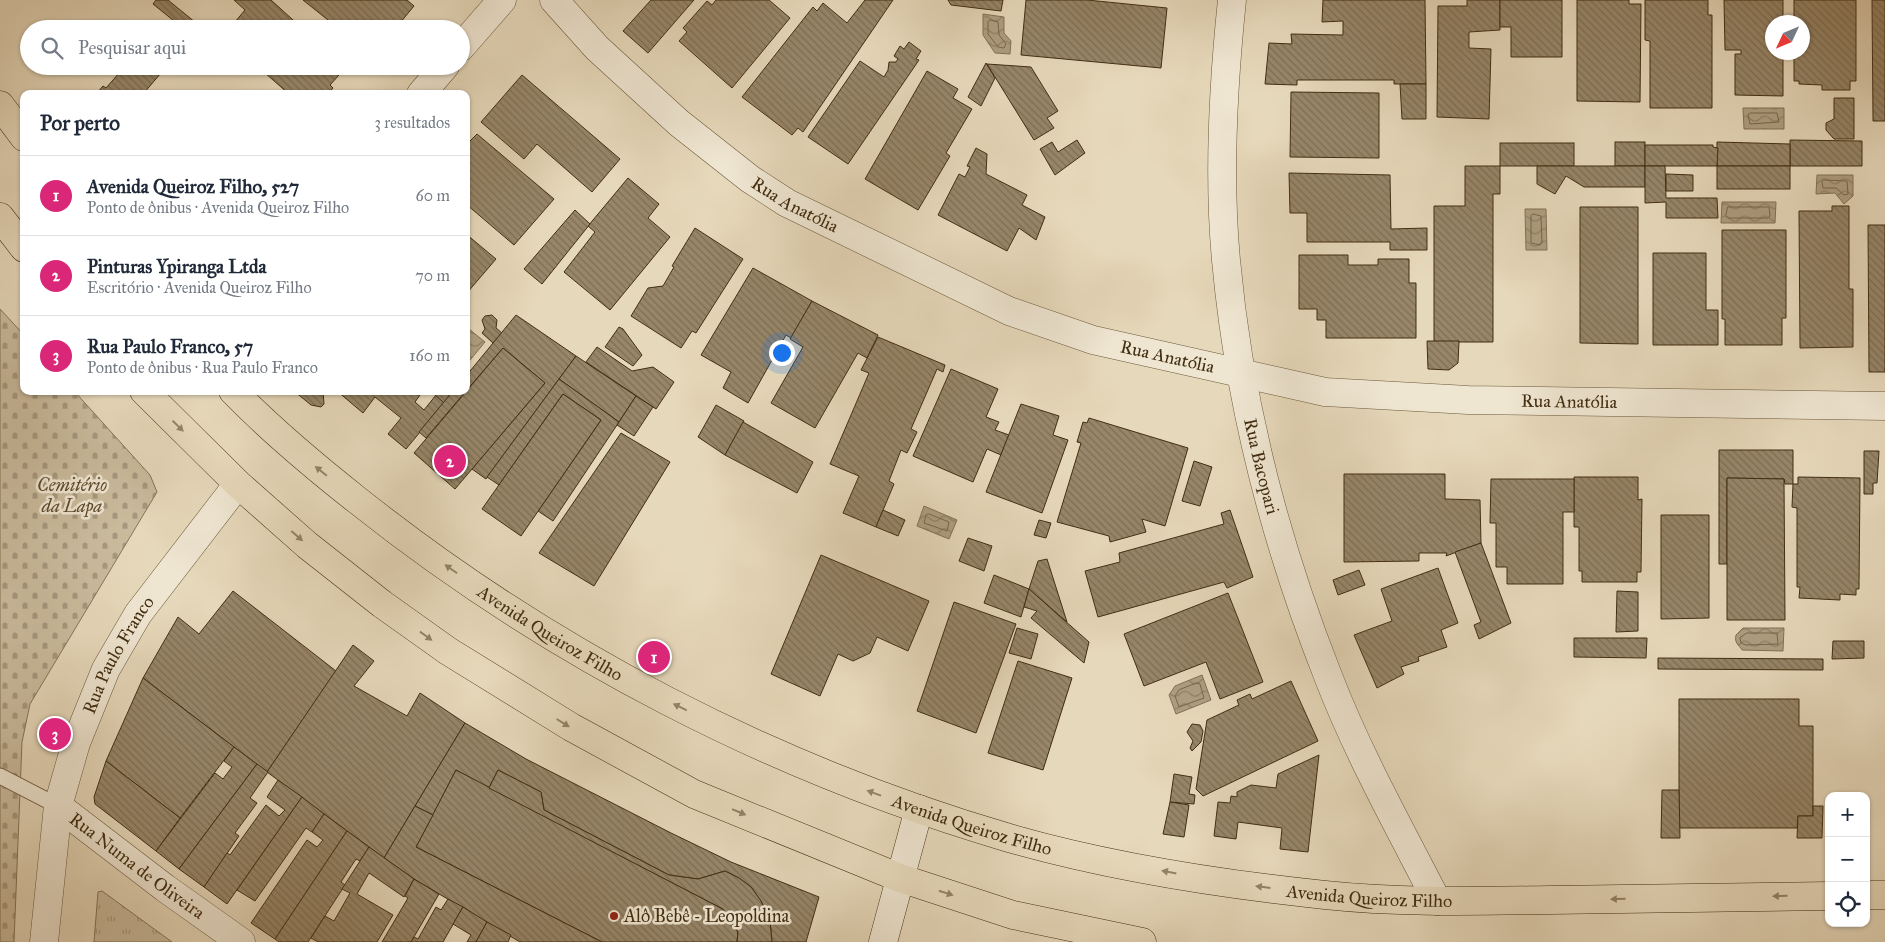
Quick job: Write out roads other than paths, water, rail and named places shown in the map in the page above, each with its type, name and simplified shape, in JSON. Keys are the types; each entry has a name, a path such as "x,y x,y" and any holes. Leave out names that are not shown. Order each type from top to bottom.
{"main road":[{"path":"0,104 20,132"},
{"path":"0,217 20,243"},
{"path":"148,395 238,484 307,545 382,604 448,651 571,727 694,794 900,878 1013,915 1142,942"},
{"name":"Avenida Queiroz Filho","path":"237,395 309,461 399,533 510,610 594,661 681,708 839,780 920,810 1012,839 1104,860 1217,882 1329,896 1436,901 1825,896"},
{"path":"1870,895 1885,895"}],"street":[{"path":"470,37 502,0"},
{"name":"Rua Anatólia","path":"554,0 597,48 679,123 750,179 787,203 1009,311 1093,340 1325,392 1468,400 1885,406"},
{"name":"Rua Bacopari","path":"1232,0 1225,71 1223,166 1226,259 1241,374 1264,487 1295,584 1328,677 1364,758 1436,901"},
{"path":"424,90 437,75"},
{"name":"Rua Paulo Franco","path":"44,942 58,806 76,743 106,669 138,614 238,484"},
{"name":"Rua Numa de Oliveira","path":"58,806 241,942"},
{"path":"883,942 920,810"}],"lane":[{"path":"0,776 58,806"}],"water":[{"path":"983,14 1004,17 1004,33 1011,41 1010,54 995,53 983,35"},
{"path":"1743,108 1784,108 1784,129 1744,129"},
{"path":"1817,175 1853,175 1853,196 1844,204 1835,193 1816,194"},
{"path":"1722,202 1776,202 1775,223 1721,223"},
{"path":"1525,209 1546,209 1547,250 1526,250"},
{"path":"470,330 485,342 470,360"},
{"path":"924,506 957,520 949,539 917,526"},
{"path":"1743,628 1784,628 1783,651 1742,650 1736,642 1736,635"},
{"path":"1202,675 1211,700 1176,714 1169,695 1175,686"}],"place":[{"name":"Pinturas Ypiranga Ltda","path":"450,461"},
{"name":"Avenida Queiroz Filho, 527","path":"654,657"},
{"name":"Rua Paulo Franco, 57","path":"55,734"},
{"name":"Alô Bebê - Leopoldina","path":"614,916"}],"park label":[{"name":"Cemitério da Lapa","path":"72,495"}]}
